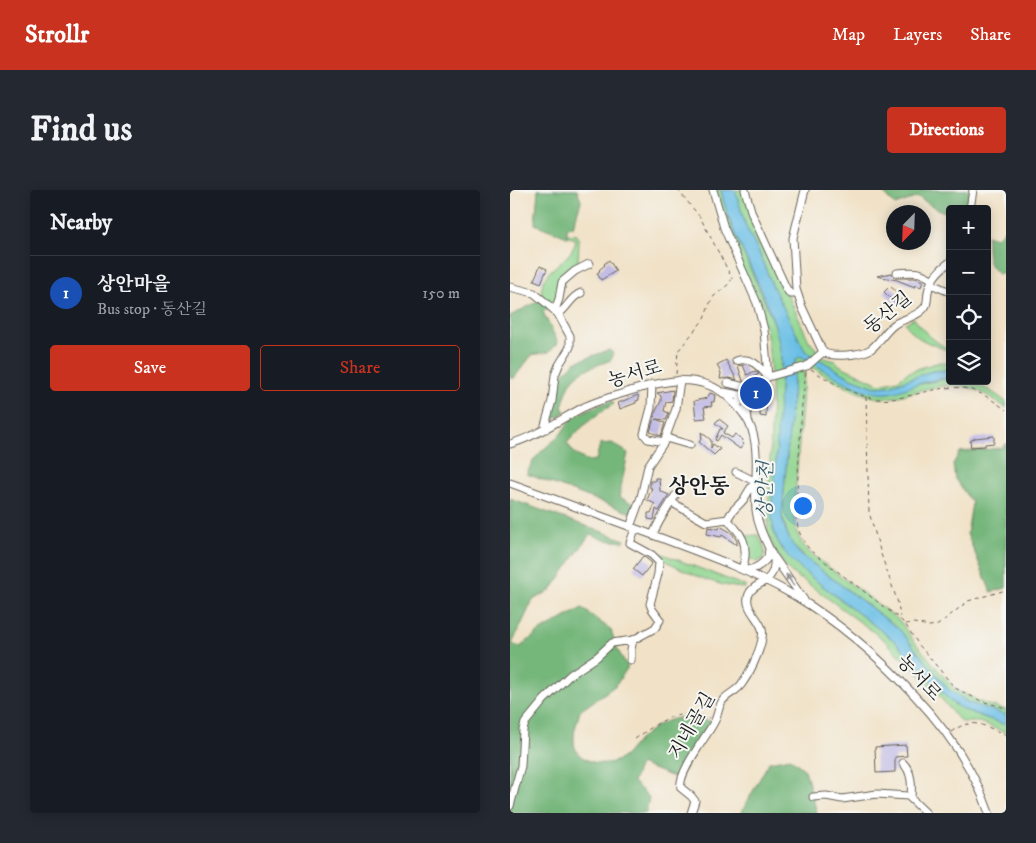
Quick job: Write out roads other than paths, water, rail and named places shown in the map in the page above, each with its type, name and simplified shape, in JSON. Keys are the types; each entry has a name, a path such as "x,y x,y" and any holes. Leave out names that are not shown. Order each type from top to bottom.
{"street":[{"path":"713,190 724,228 757,302 764,330 770,376"},
{"path":"745,190 752,214 786,288 790,294 797,294"},
{"path":"736,405 770,376 807,366 822,353 797,294 793,238 805,190"},
{"path":"971,205 973,190"},
{"path":"557,312 562,282 575,271 589,264"},
{"name":"동산길","path":"822,353 836,356 863,352 870,349 892,326 923,309 927,302 932,282 940,270 946,265"},
{"path":"897,274 915,272 946,290"},
{"path":"510,287 534,293 557,312 570,336 571,344 555,375 552,401 545,425 546,429"},
{"path":"557,312 563,311 574,296 582,293"},
{"path":"736,361 743,359 756,363 770,376"},
{"path":"510,806 521,766 525,723 544,700 570,675 597,657 612,643 633,640 655,628 660,620 650,604 658,574 659,562 652,555 630,543 648,466 665,440 678,404 678,380"},
{"name":"농서로","path":"510,444 529,438 585,407 652,384 678,380 699,382 720,391 736,405 749,423 755,445 757,516 774,564 772,573 766,581"},
{"path":"728,383 745,387 751,392"},
{"path":"652,384 651,408 644,434 646,438 690,445"},
{"path":"720,391 742,395 751,392"},
{"path":"749,423 746,405 751,392"},
{"path":"728,519 756,482 736,472"},
{"name":"농서로","path":"510,483 742,569 810,605 850,634 877,658 929,711 947,734 972,776 989,813"},
{"path":"653,535 660,518 673,498 706,522 728,519"},
{"path":"728,519 744,544 746,554 742,569 751,570 764,561 769,555 770,550"},
{"path":"770,550 802,598 810,605"},
{"name":"지네골길","path":"691,813 695,801 681,788 680,783 715,721 723,700 741,686 760,646 762,630 750,608 748,598 750,592 766,581"},
{"path":"631,660 630,653 633,640"},
{"path":"903,763 907,767 910,777 910,797"},
{"path":"813,797 826,796 842,799 876,794 910,797 926,813"}],"water":[{"path":"721,190 735,190 746,227 805,351 851,378 875,387 890,386 932,371 946,370 946,379 924,382 899,391 878,393 866,391 843,381 800,356 795,361 782,515 788,536 800,554 899,629 949,690 969,703 1006,715 1006,725 964,710 951,702 896,642 802,570 778,542 773,524 772,495 776,465 781,376 778,339 764,297 727,212"}],"place":[{"name":"상안마을","path":"756,393"}],"district":[{"name":"상안동","path":"699,487"}],"water label":[{"name":"상안천","path":"766,490"}]}
